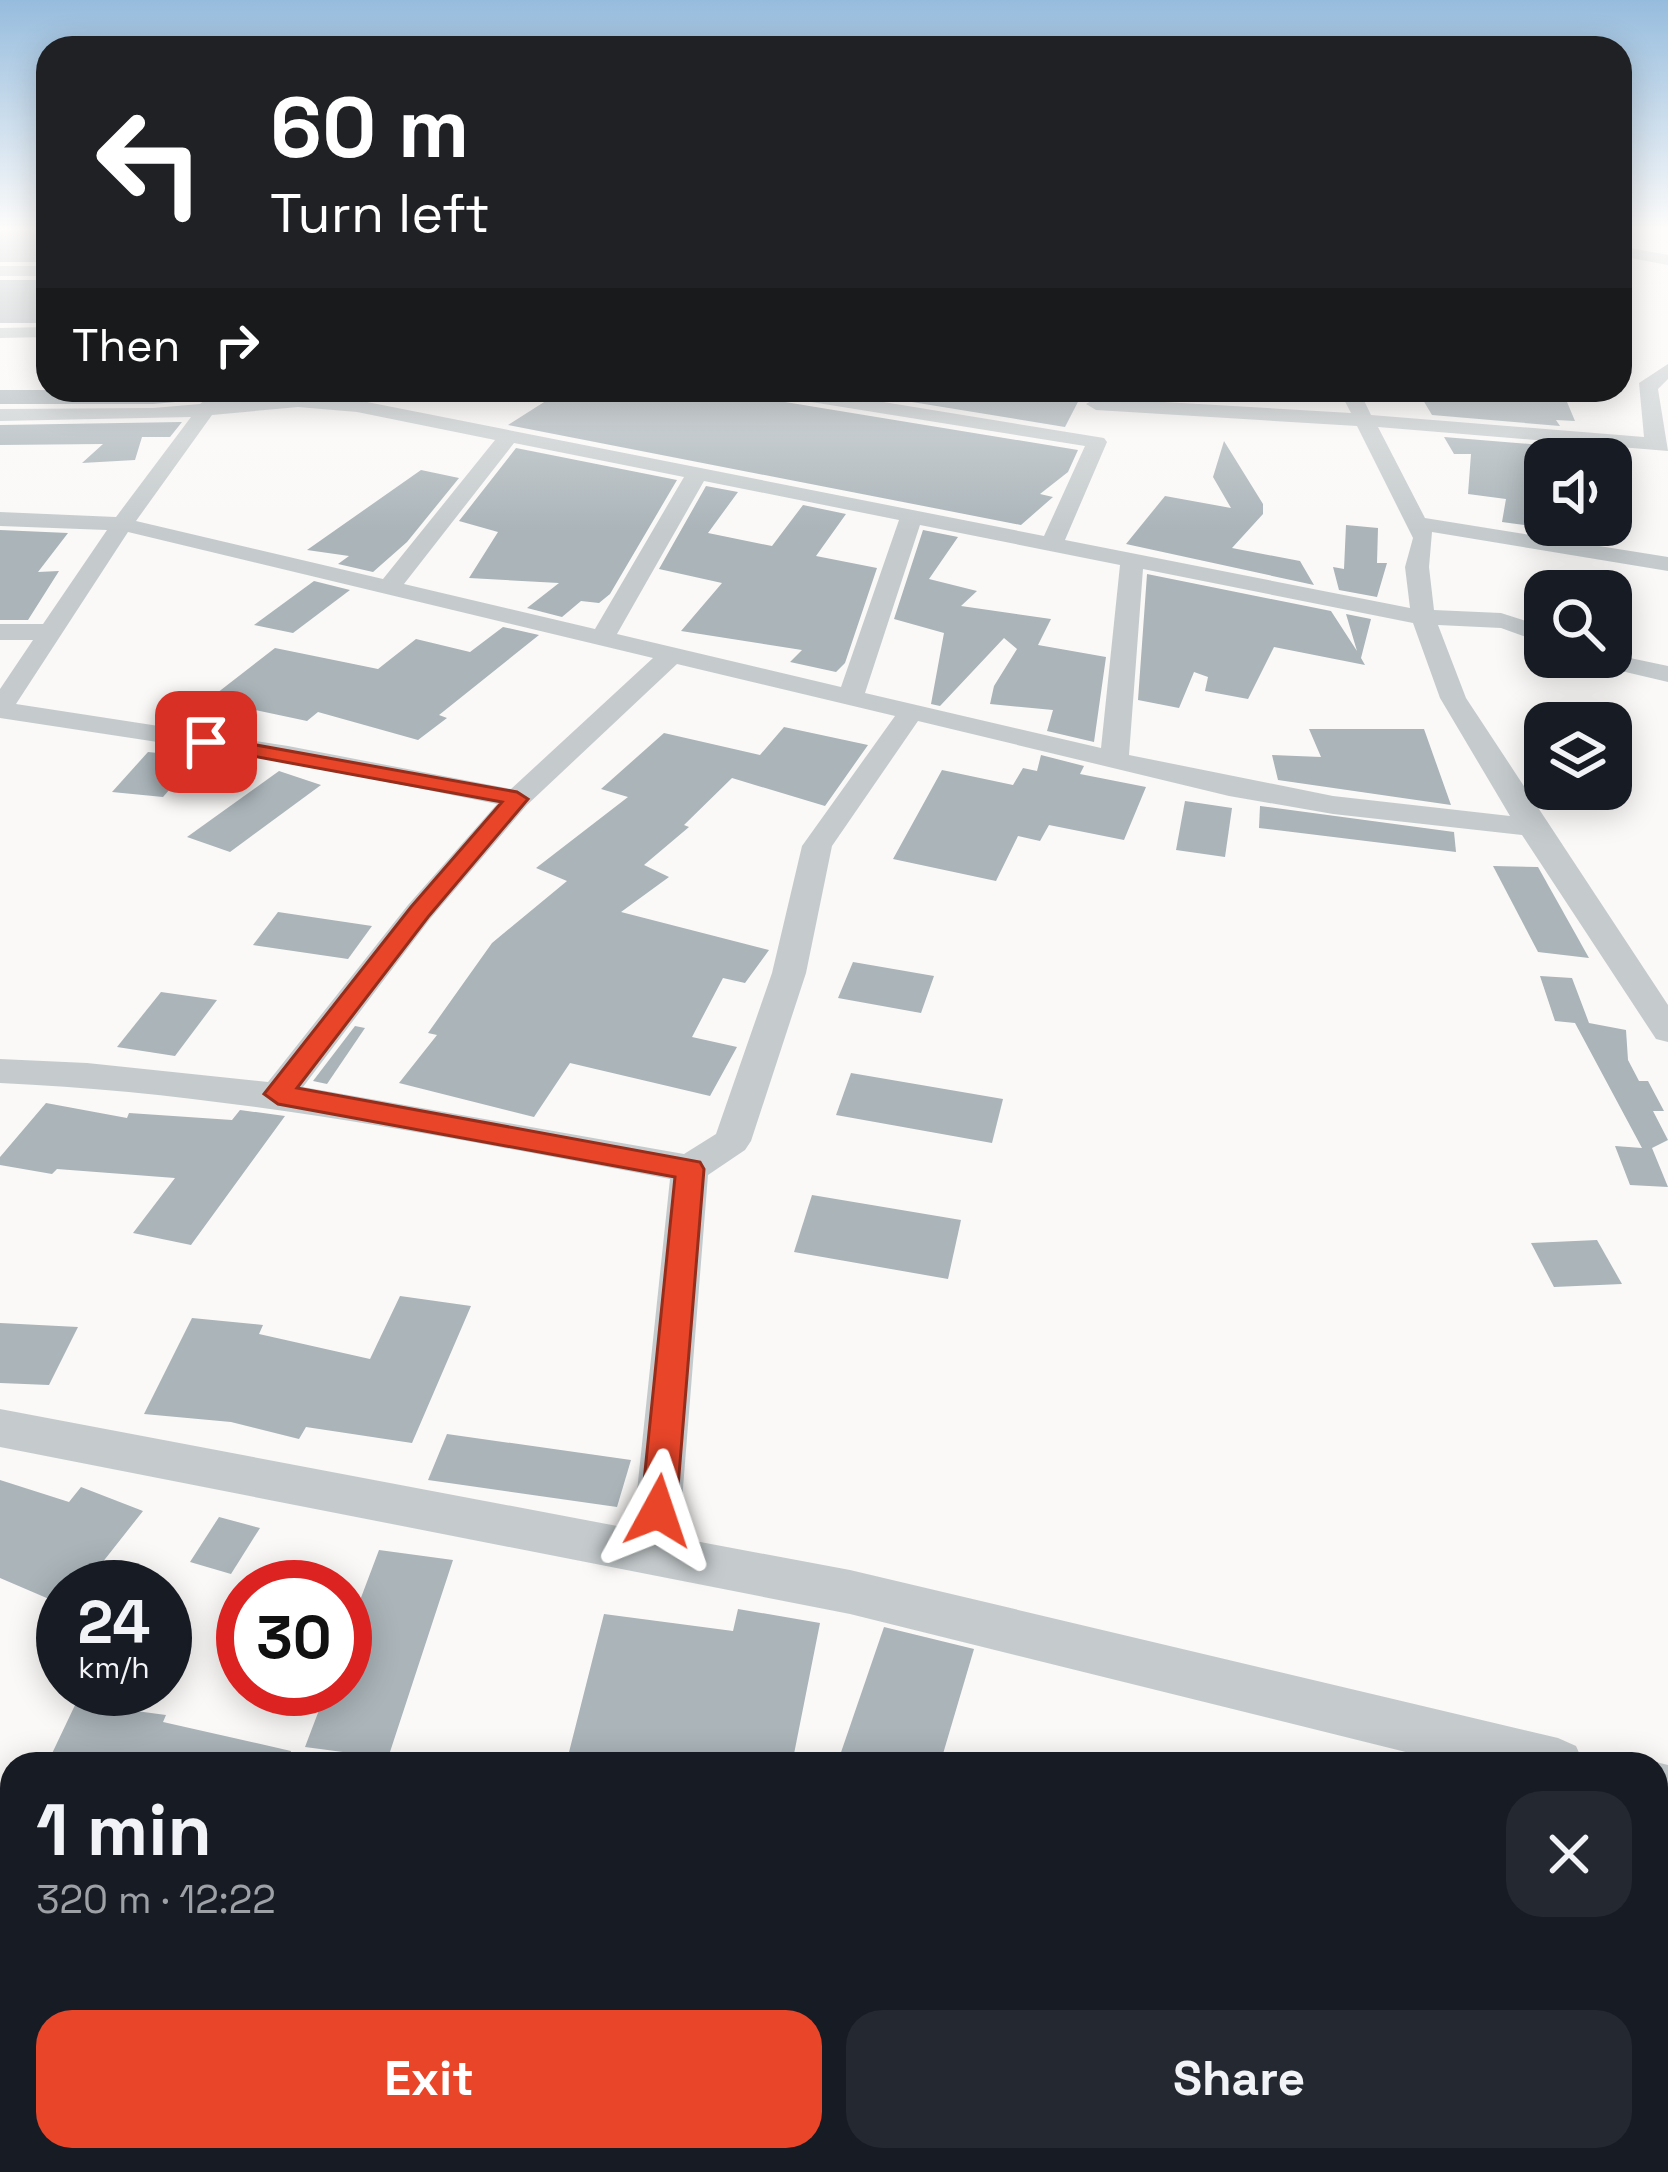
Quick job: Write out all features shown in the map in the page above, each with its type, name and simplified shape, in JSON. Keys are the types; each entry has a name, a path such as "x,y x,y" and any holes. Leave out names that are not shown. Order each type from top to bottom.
{"street":[{"path":"0,333 36,332"},
{"path":"1148,402 1661,444 1648,389 1649,382 1668,370"},
{"path":"0,415 153,414 200,402"},
{"path":"212,402 122,524 0,710 288,754 517,799"},
{"path":"310,402 357,406 1423,618 1481,615 1524,626"},
{"path":"848,402 1096,442"},
{"path":"1051,544 1096,442 1092,402"},
{"path":"1354,402 1396,475 1424,538 1417,567 1423,618 1453,698 1532,827 1662,1013"},
{"path":"390,586 508,436"},
{"path":"603,638 698,474"},
{"path":"850,698 911,517"},
{"path":"0,519 122,524 1114,763 1333,805 1532,827"},
{"path":"1417,523 1668,565"},
{"path":"1114,763 1132,562"},
{"path":"0,632 48,632"},
{"path":"278,1094 419,912 517,799 670,656"},
{"path":"1632,666 1668,674"},
{"path":"0,1071 63,1072 278,1094 690,1169 710,1160 732,1141 789,974 818,846 910,714"},
{"path":"654,1554 690,1169"},
{"path":"0,1428 850,1592 1509,1752"}],"building":[{"path":"0,390 36,390 36,402 176,402 153,404 0,404"},
{"path":"544,402 785,402 1078,450 1068,472 1040,494 1053,497 1021,525 508,425"},
{"path":"912,402 1078,402 1065,427"},
{"path":"1424,402 1567,402 1575,421 1556,420 1560,426 1432,415"},
{"path":"182,422 170,437 142,437 135,460 82,463 103,444 0,445 0,425"},
{"path":"1444,437 1524,444 1524,525 1502,522 1506,499 1468,494 1471,454 1454,454"},
{"path":"1224,441 1263,504 1263,514 1232,548 1300,561 1314,585 1126,544 1165,496 1231,508 1213,477"},
{"path":"516,448 677,480 610,594 599,603 581,601 562,617 527,608 559,583 469,578 498,532 459,521"},
{"path":"421,470 459,478 407,542 373,572 338,564 349,556 307,550"},
{"path":"706,486 738,492 708,533 772,546 803,505 846,514 816,556 877,568 845,663 836,672 790,662 802,650 681,631 722,583 659,569"},
{"path":"1346,525 1378,528 1377,563 1387,563 1377,597 1339,590 1333,567 1344,569"},
{"path":"0,530 68,533 38,572 59,571 28,620 0,620"},
{"path":"923,530 958,537 929,579 977,591 961,606 1051,619 1038,645 1106,657 1094,742 1047,731 1053,710 990,704 994,686 1017,649 1004,638 940,706 931,704 944,633 894,619"},
{"path":"1147,574 1331,611 1357,651 1346,614 1371,619 1361,658 1365,665 1274,647 1248,699 1205,691 1208,677 1194,672 1179,708 1138,700"},
{"path":"314,581 350,590 293,633 254,625"},
{"path":"503,627 539,635 439,715 447,718 418,740 318,712 307,721 208,700 275,648 378,669 416,639 470,652"},
{"path":"784,727 868,745 825,806 732,778 684,825 689,827 644,865 669,877 621,912 769,950 745,983 723,978 692,1037 737,1047 710,1096 570,1063 534,1117 399,1083 437,1035 428,1033 492,943 567,881 536,868 628,797 601,789 664,733 760,755"},
{"path":"1309,729 1424,729 1451,805 1278,780 1272,755 1321,757"},
{"path":"148,752 198,757 163,797 112,792"},
{"path":"1041,755 1084,766 1080,774 1146,787 1124,840 1049,825 1040,841 1018,836 996,881 893,859 942,770 1013,785 1023,768 1037,771"},
{"path":"279,771 321,785 230,852 187,837"},
{"path":"1185,801 1232,808 1225,857 1176,850"},
{"path":"1260,806 1454,832 1456,852 1259,828"},
{"path":"1493,866 1538,867 1589,958 1538,952"},
{"path":"278,912 372,926 348,959 253,945"},
{"path":"853,962 934,976 921,1013 838,998"},
{"path":"1540,976 1572,978 1589,1023 1626,1030 1628,1060 1639,1081 1648,1081 1664,1111 1653,1111 1668,1140 1652,1148 1668,1187 1630,1185 1615,1146 1642,1148 1575,1023 1555,1021"},
{"path":"161,992 217,1000 175,1056 117,1047"},
{"path":"355,1026 365,1028 327,1084 313,1081"},
{"path":"851,1073 1003,1099 992,1143 836,1115"},
{"path":"46,1103 127,1118 129,1113 232,1120 240,1110 285,1116 191,1245 133,1233 175,1178 57,1169 52,1174 0,1165 0,1157"},
{"path":"812,1195 961,1220 948,1279 794,1252"},
{"path":"1597,1240 1622,1284 1554,1287 1531,1243"},
{"path":"400,1296 471,1306 412,1443 306,1427 299,1439 231,1422 144,1414 192,1318 263,1325 259,1334 370,1359"},
{"path":"0,1323 78,1327 49,1385 0,1383"},
{"path":"447,1434 631,1460 617,1507 428,1480"},
{"path":"0,1480 69,1502 81,1487 143,1511 104,1560 36,1560 36,1593 0,1578"},
{"path":"219,1517 260,1528 240,1560 216,1560 216,1570 191,1560"},
{"path":"379,1550 453,1560 390,1752 305,1747 317,1716 372,1716 372,1569"},
{"path":"738,1609 820,1623 794,1752 569,1752 604,1614 733,1631"},
{"path":"884,1627 974,1649 944,1752 841,1752"},
{"path":"70,1716 166,1716 163,1722 291,1752 53,1752"}],"route":[{"path":"206,742 517,799 419,912 278,1094 690,1169 658,1511"}]}
